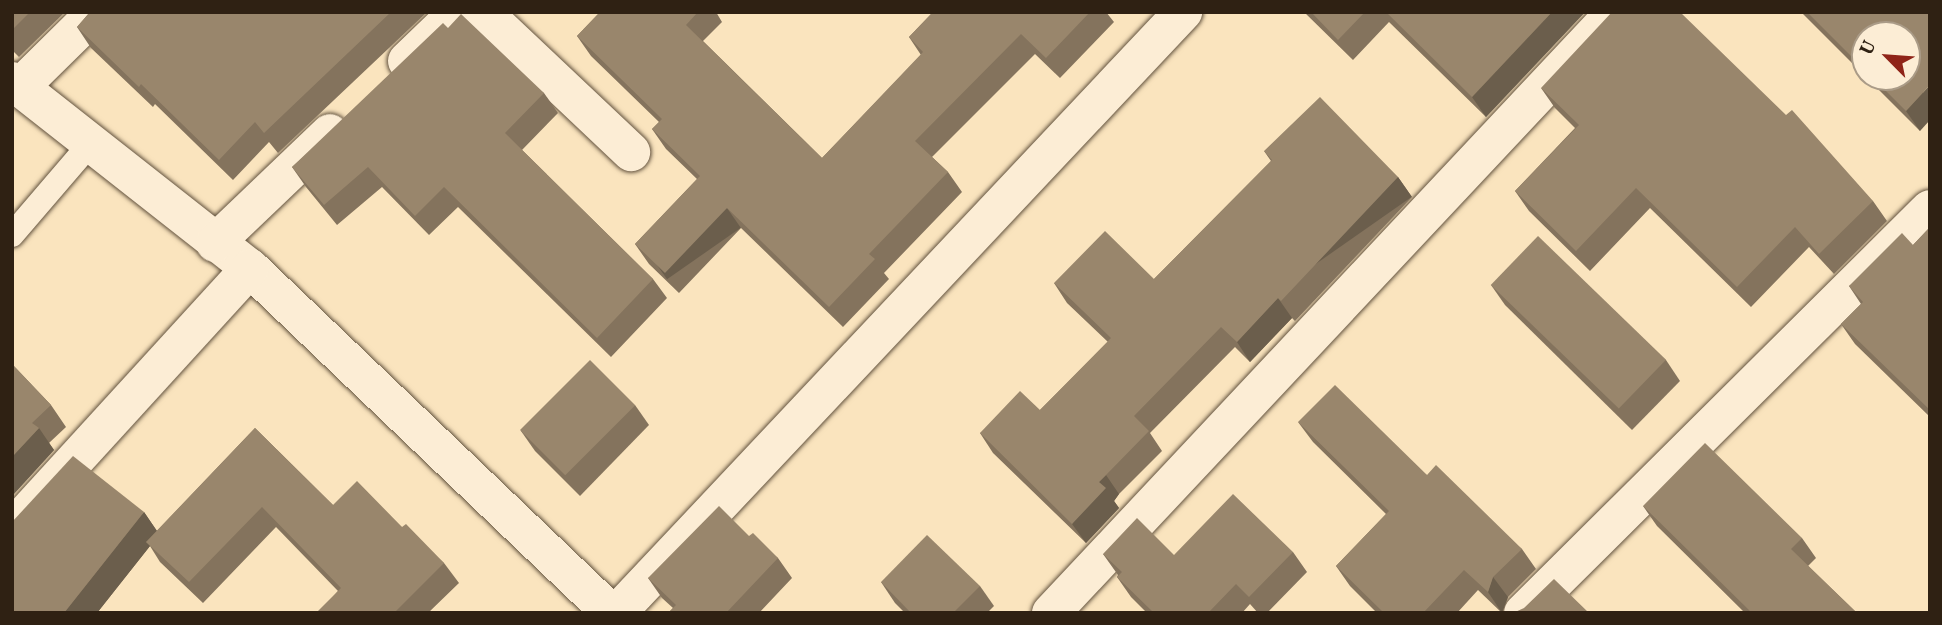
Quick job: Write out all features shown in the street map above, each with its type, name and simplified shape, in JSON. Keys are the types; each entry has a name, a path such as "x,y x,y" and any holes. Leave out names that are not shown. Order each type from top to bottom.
{"street":[{"path":"96,12 16,84 250,268 611,613"},
{"path":"215,243 458,12"},
{"path":"483,12 631,152"},
{"path":"617,613 1183,12"},
{"path":"1051,613 1615,12"},
{"path":"1523,613 1930,209"},
{"path":"12,529 250,268"}],"lane":[{"path":"12,235 90,144"}],"building":[{"path":"12,12 30,12 12,30"},
{"path":"90,12 391,12 264,133 255,122 219,160 141,84 139,87 77,27"},
{"path":"600,12 698,12 686,25 822,158 923,52 909,37 933,12 1090,12 1046,58 1021,34 915,141 948,172 869,254 875,259 829,307 727,208 665,273 635,244 700,176 652,129 662,119 577,36"},
{"path":"1311,12 1365,12 1338,40"},
{"path":"1386,12 1552,12 1472,97"},
{"path":"1612,12 1680,12 1786,115 1792,110 1873,201 1819,254 1795,227 1737,287 1636,188 1576,251 1515,191 1579,125 1541,88"},
{"path":"1807,12 1930,12 1930,85 1906,111 1886,91 1921,91 1921,21 1851,21 1851,56"},
{"path":"461,14 544,93 505,133 653,279 597,338 444,187 415,216 368,167 324,205 292,167 443,23 448,28"},
{"path":"1320,97 1398,177 1281,301 1278,298 1237,342 1221,327 1134,416 1149,431 1099,482 1106,488 1072,524 980,433 1020,391 1040,410 1111,338 1054,283 1105,231 1154,279 1272,160 1264,151"},
{"path":"1930,227 1930,410 1841,324 1863,302 1849,286 1902,233 1913,245"},
{"path":"1538,236 1666,360 1619,409 1491,285"},
{"path":"590,360 635,405 565,475 520,430"},
{"path":"12,364 51,405 32,423 39,428 12,457"},
{"path":"1335,385 1427,475 1436,465 1522,549 1493,577 1488,592 1464,570 1423,613 1384,613 1336,566 1389,511 1298,422"},
{"path":"255,428 333,505 357,481 402,527 406,524 444,563 394,613 320,613 318,611 341,588 262,507 189,582 146,542"},
{"path":"1705,443 1802,538 1791,549 1857,613 1752,613 1643,506"},
{"path":"73,456 144,512 64,613 12,613 12,522"},
{"path":"1233,494 1293,552 1249,597 1236,584 1208,613 1154,613 1117,577 1122,572 1103,554 1137,518 1174,555"},
{"path":"719,506 749,536 753,533 778,558 726,613 668,613 676,605 648,578"},
{"path":"927,535 980,586 953,613 911,613 881,582"},
{"path":"1554,579 1589,613 1513,613 1524,608"}]}
